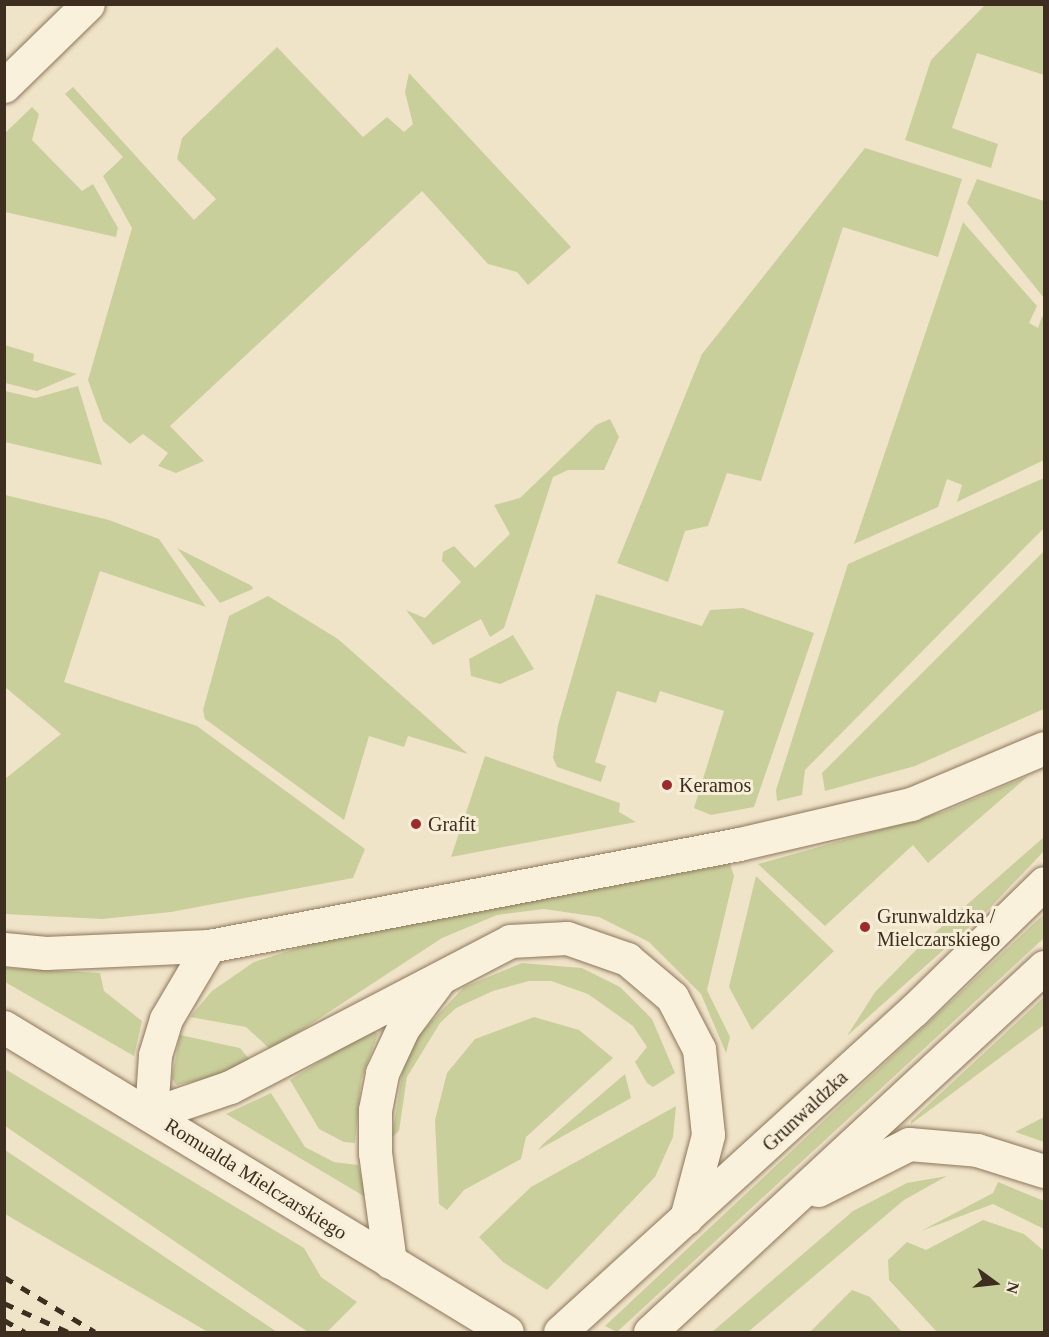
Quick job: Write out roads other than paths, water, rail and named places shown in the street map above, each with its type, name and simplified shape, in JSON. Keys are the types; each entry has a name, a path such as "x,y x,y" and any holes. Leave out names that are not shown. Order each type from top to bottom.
{"main road":[{"path":"4,86 88,4"},
{"path":"4,949 46,953 209,946 808,830 911,804 1044,748"},
{"name":"Grunwaldzka","path":"560,1332 686,1218 1044,883"},
{"path":"209,946 166,1018 155,1055 151,1114 230,1087 444,973 510,941 567,938 627,959 672,997 699,1049 706,1081 708,1135 686,1218"},
{"path":"650,1332 1044,967"},
{"path":"390,1262 375,1153 380,1083 403,1028 444,973"},
{"name":"Romualda Mielczarskiego","path":"4,1027 151,1114 507,1332"},
{"path":"781,1210 909,1144 978,1150 1044,1171"}],"railway":[{"path":"4,1277 95,1332"},
{"path":"4,1303 68,1332"},
{"path":"4,1320 25,1332"}],"place":[{"name":"Keramos","path":"667,785"},
{"name":"Grafit","path":"416,824"},
{"name":"Grunwaldzka / Mielczarskiego","path":"865,927"}]}
